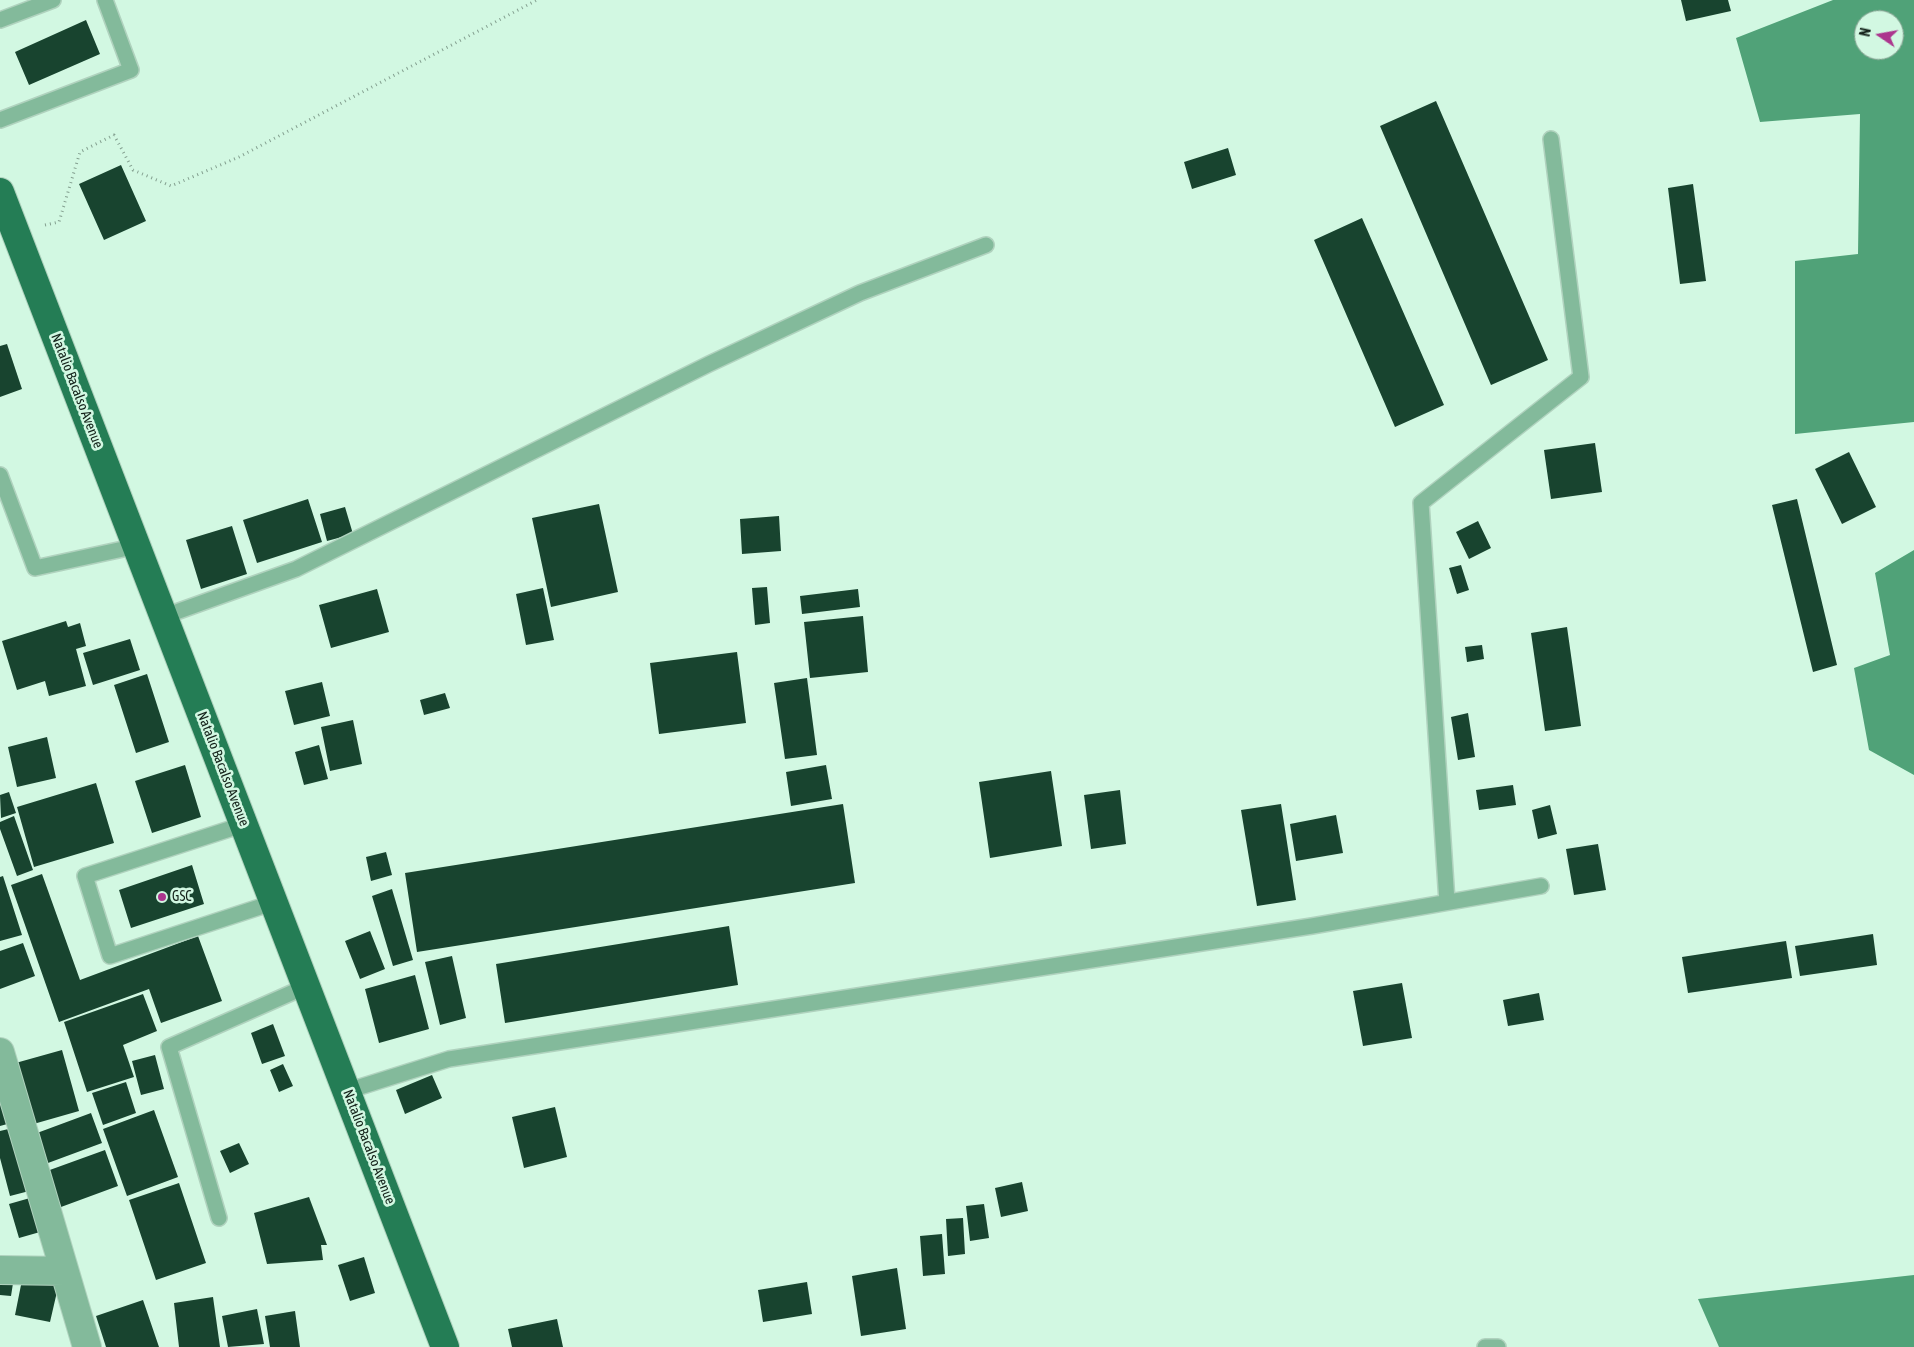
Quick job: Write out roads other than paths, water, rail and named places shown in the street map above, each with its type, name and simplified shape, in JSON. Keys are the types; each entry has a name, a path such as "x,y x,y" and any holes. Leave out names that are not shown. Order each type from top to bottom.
{"highway":[{"name":"Natalio Bacalso Avenue","path":"0,192 165,616 445,1347"}],"street":[{"path":"0,1052 87,1347"},
{"path":"0,1270 64,1271"}],"lane":[{"path":"0,20 52,0"},
{"path":"0,120 131,70 105,0"},
{"path":"1447,902 1421,503 1581,377 1552,139"},
{"path":"165,616 296,569 780,330 860,293 986,245"},
{"path":"0,475 35,568 137,546"},
{"path":"245,824 85,876 110,956 275,902"},
{"path":"347,1091 449,1059 1312,926 1541,886"},
{"path":"219,1218 169,1047 307,986"},
{"path":"1485,1347 1498,1347"}],"place":[{"name":"GSC","path":"162,897"}]}
